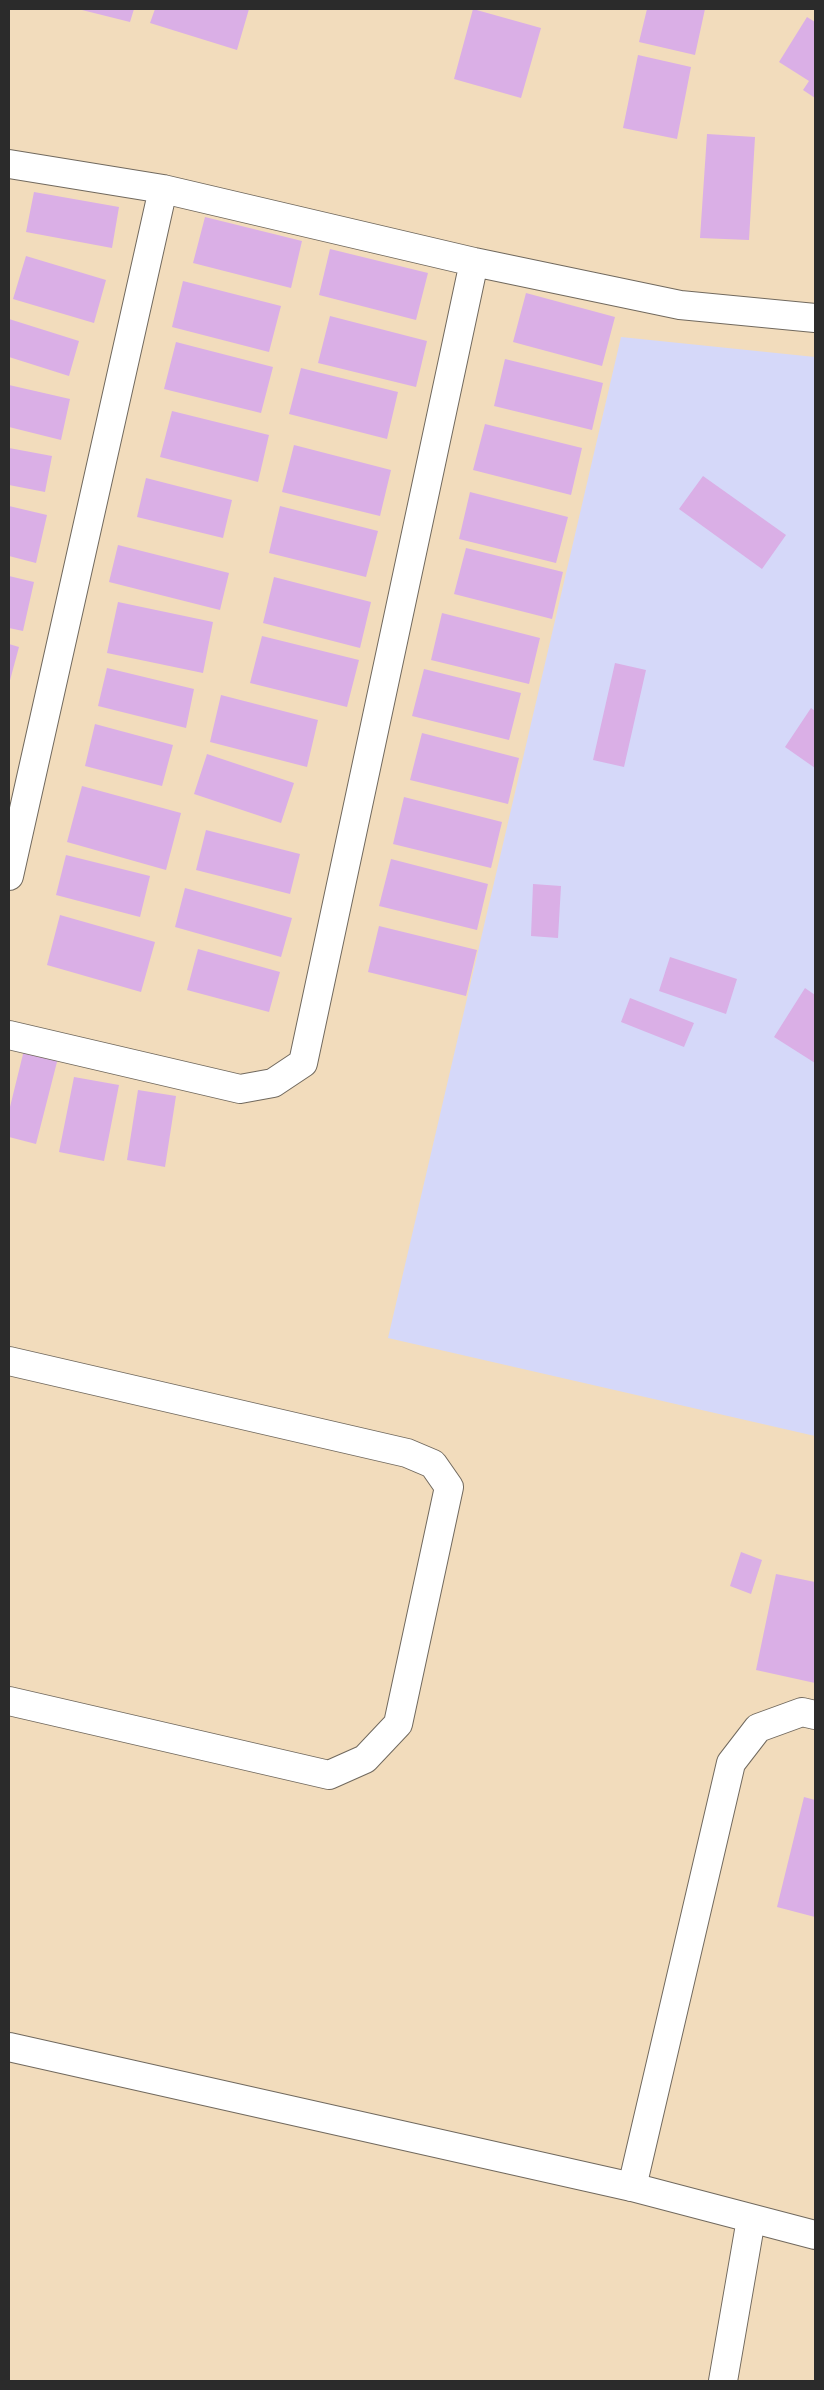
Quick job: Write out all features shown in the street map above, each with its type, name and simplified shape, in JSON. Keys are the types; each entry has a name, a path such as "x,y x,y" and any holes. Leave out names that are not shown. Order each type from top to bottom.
{"street":[{"path":"9,164 163,190 474,262 680,305 815,318"},
{"path":"9,876 163,190"},
{"path":"9,1035 240,1090 273,1083 303,1063 474,262"},
{"path":"9,1361 408,1453 433,1464 449,1487 398,1724 365,1759 329,1775 9,1701"},
{"path":"632,2187 731,1763 758,1728 802,1712 815,1715"},
{"path":"9,2048 632,2187 815,2234"},
{"path":"723,2381 751,2219"}],"shaded area":[{"path":"621,337 815,357 815,1436 388,1338"}],"building":[{"path":"78,9 134,9 130,22"},
{"path":"155,9 249,9 237,50 150,23"},
{"path":"473,9 541,28 521,98 454,79"},
{"path":"647,9 705,9 695,55 639,42"},
{"path":"807,17 815,22 815,98 803,90 809,81 779,62"},
{"path":"638,55 691,67 677,139 623,128"},
{"path":"707,134 755,137 749,240 700,238"},
{"path":"34,192 119,207 112,248 26,232"},
{"path":"205,217 302,241 291,288 193,263"},
{"path":"330,249 428,273 416,320 319,295"},
{"path":"26,256 106,280 94,323 13,299"},
{"path":"183,281 281,306 269,352 172,327"},
{"path":"526,293 615,317 602,366 513,342"},
{"path":"330,316 427,341 416,387 318,363"},
{"path":"9,319 79,341 69,376 9,357"},
{"path":"176,342 273,367 261,413 164,389"},
{"path":"505,359 603,383 592,430 494,406"},
{"path":"301,368 398,392 387,439 289,414"},
{"path":"9,385 70,399 61,440 9,427"},
{"path":"172,411 269,435 258,482 160,457"},
{"path":"485,424 582,448 571,495 473,470"},
{"path":"294,445 391,470 380,516 282,492"},
{"path":"9,448 52,456 45,492 9,485"},
{"path":"703,476 786,535 762,569 679,509"},
{"path":"146,478 232,500 223,538 137,517"},
{"path":"470,492 568,517 556,563 459,539"},
{"path":"9,506 47,515 36,563 9,556"},
{"path":"280,506 378,531 366,577 269,553"},
{"path":"118,545 229,573 220,610 109,582"},
{"path":"466,548 563,572 552,619 454,594"},
{"path":"9,576 34,582 23,631 9,628"},
{"path":"274,577 371,602 360,648 263,623"},
{"path":"118,602 213,622 203,673 107,653"},
{"path":"442,613 540,638 529,684 431,660"},
{"path":"262,636 359,660 347,707 250,683"},
{"path":"9,644 19,647 9,684"},
{"path":"615,663 646,670 624,767 593,760"},
{"path":"107,668 194,689 186,728 98,706"},
{"path":"424,669 521,693 509,740 412,716"},
{"path":"221,695 318,720 307,767 210,742"},
{"path":"811,708 815,711 815,768 785,747"},
{"path":"95,724 173,745 162,786 85,766"},
{"path":"422,733 519,758 508,804 410,780"},
{"path":"207,754 294,783 281,823 194,794"},
{"path":"82,786 181,813 166,870 67,842"},
{"path":"404,797 502,822 491,868 393,844"},
{"path":"206,830 300,854 290,894 196,870"},
{"path":"66,855 150,876 140,917 56,895"},
{"path":"391,859 488,884 477,930 379,906"},
{"path":"533,884 561,886 558,938 531,936"},
{"path":"185,888 292,918 281,957 175,927"},
{"path":"60,915 155,942 141,992 47,965"},
{"path":"379,926 477,950 466,996 368,972"},
{"path":"198,949 280,972 269,1012 187,990"},
{"path":"670,957 737,979 726,1014 659,991"},
{"path":"805,988 815,995 815,1063 774,1037"},
{"path":"630,998 694,1023 684,1047 621,1022"},
{"path":"24,1050 58,1058 36,1144 9,1137 9,1111"},
{"path":"74,1077 119,1085 104,1161 59,1152"},
{"path":"138,1090 176,1096 165,1167 127,1160"},
{"path":"741,1552 762,1560 751,1594 730,1586"},
{"path":"776,1574 815,1582 815,1683 756,1670"},
{"path":"804,1797 815,1800 815,1917 777,1907"}]}
